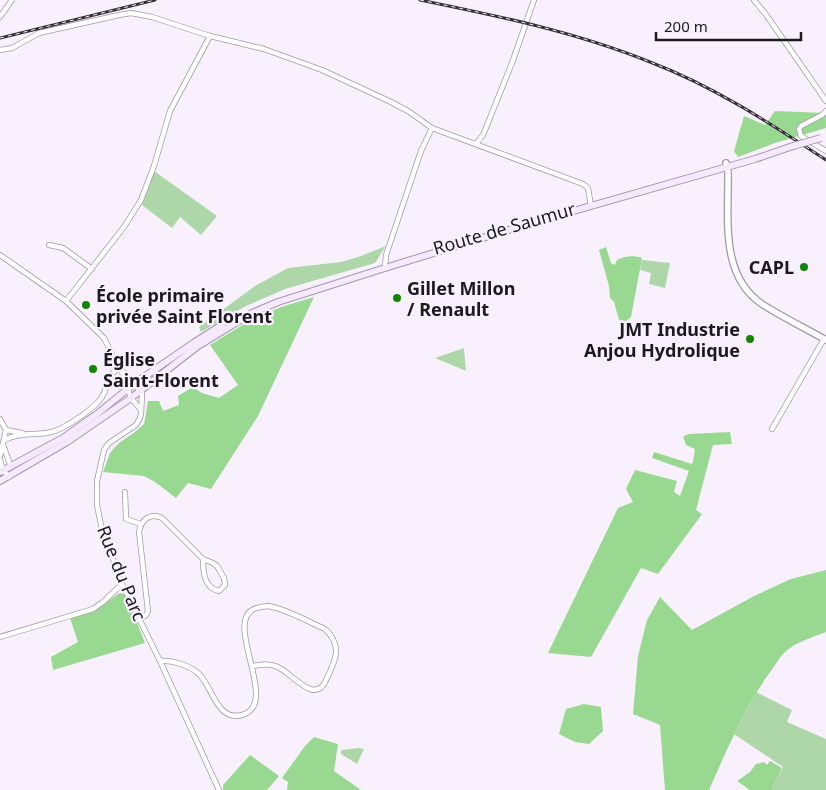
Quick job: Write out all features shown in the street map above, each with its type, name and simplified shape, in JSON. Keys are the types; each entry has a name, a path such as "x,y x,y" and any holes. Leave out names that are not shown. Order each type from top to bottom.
{"main road":[{"name":"Route de Saumur","path":"221,328 278,302 384,266 824,137"},
{"path":"1,471 63,438 97,414 135,383 221,328"},
{"path":"0,481 67,442 131,398 221,328"}],"street":[{"path":"0,18 12,0"},
{"path":"476,144 483,135 512,63 534,0"},
{"path":"754,0 826,101"},
{"path":"0,49 12,48 38,34 119,15 131,13 152,17 210,36 264,49 322,70 408,111 432,128 583,184 588,188 591,204"},
{"path":"66,301 92,269 141,200 154,166 170,110 210,36"},
{"path":"826,111 799,128 801,136 826,151"},
{"path":"384,266 421,151 432,128"},
{"path":"726,165 732,262 743,286 762,304 825,339 772,429"},
{"path":"49,244 63,248 92,269"},
{"path":"0,254 66,301 104,338 118,368 126,378 131,398 141,410"},
{"path":"118,368 135,383 142,394 141,410"},
{"path":"4,442 16,435 39,434 60,429 97,404 103,396 106,380 118,368"},
{"name":"Rue du Parc","path":"141,410 138,422 106,445 98,471 98,506 101,525 122,584 160,661 219,790"},
{"path":"0,419 6,430 0,456"},
{"path":"6,430 26,434"},
{"path":"4,442 11,476"},
{"path":"0,460 1,471 11,476"},
{"path":"125,492 126,519 141,524"},
{"path":"140,620 148,611 139,532 141,524 146,518 157,516 162,518 203,559 213,563 221,572 225,585 219,591 214,590 204,578 203,559"},
{"path":"0,636 93,608 103,602 122,584"},
{"path":"160,661 171,661 193,670 204,680 223,711 230,715 240,716 246,714 256,701 252,666 244,630 244,621 251,610 260,606 268,606 325,629 329,632 337,649 326,682 316,690 304,687 276,666 265,664 252,666"}],"green space":[{"path":"775,111 826,113 826,128 775,143 738,157 734,151 744,116 765,125"},
{"path":"154,171 217,216 201,235 180,217 172,228 142,205"},
{"path":"386,246 375,263 285,289 246,306 201,332 199,327 255,286 288,268 341,262"},
{"path":"606,247 611,263 615,265 617,260 622,258 633,256 642,258 631,317 626,321 619,320 614,302 610,298 609,286 599,250"},
{"path":"642,260 670,263 665,288 649,284 651,273 640,270"},
{"path":"314,297 258,416 211,489 188,483 176,498 144,476 103,472 110,453 119,443 144,424 148,401 159,401 163,411 179,405 178,396 193,387 202,393 219,398 238,385 210,345 249,321 281,307"},
{"path":"464,348 466,371 435,358"},
{"path":"730,432 732,444 713,445 696,510 702,514 658,574 641,568 591,657 548,653 618,508 633,502 626,489 635,470 677,481 674,492 680,496 689,471 652,458 654,452 692,464 695,449 686,445 683,437 688,434"},
{"path":"826,570 826,632 794,645 780,658 745,712 709,790 665,790 660,725 633,714 638,656 647,620 660,597 692,630 754,596 791,579"},
{"path":"122,593 126,595 145,643 53,670 51,657 78,642 70,618 95,611"},
{"path":"756,692 792,710 787,722 826,739 826,790 772,790 783,767 734,734"},
{"path":"584,704 601,707 603,731 589,744 575,742 559,734 566,709"},
{"path":"314,737 338,744 334,771 361,790 287,790 288,782 282,778 305,746"},
{"path":"364,749 357,764 341,754 341,750"},
{"path":"250,755 279,776 267,790 223,790 223,785"},
{"path":"770,761 782,768 772,790 750,790 737,781 750,772 756,764 764,762 767,765"}],"railway":[{"path":"0,38 155,0"},
{"path":"420,0 565,33 650,62 719,94 826,160"}],"place":[{"name":"CAPL","path":"804,267"},
{"name":"Gillet Millon / Renault","path":"397,298"},
{"name":"École primaire privée Saint Florent","path":"86,305"},
{"name":"JMT Industrie Anjou Hydrolique","path":"750,339"},
{"name":"Église Saint-Florent","path":"93,369"}]}
